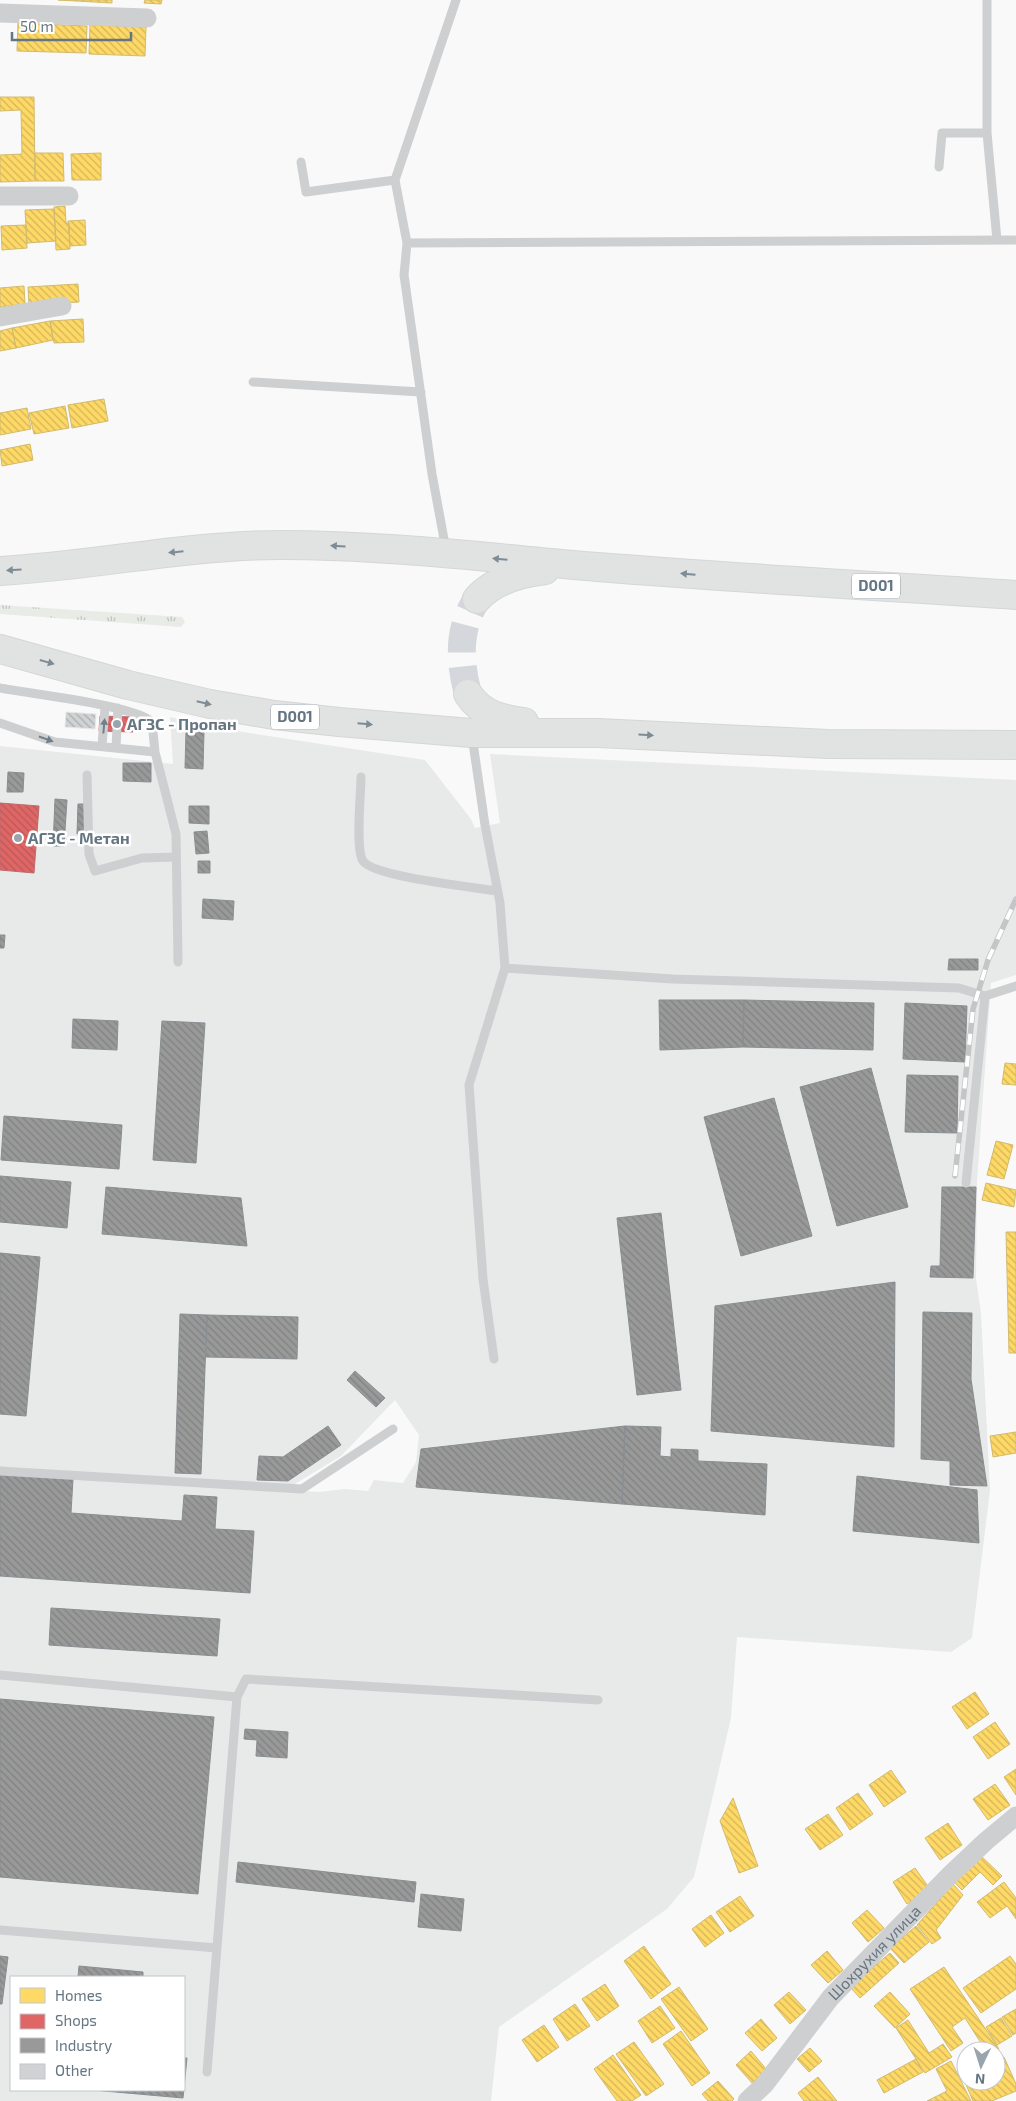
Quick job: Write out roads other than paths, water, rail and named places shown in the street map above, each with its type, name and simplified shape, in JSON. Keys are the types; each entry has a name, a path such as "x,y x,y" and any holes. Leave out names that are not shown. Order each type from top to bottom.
{"highway":[{"name":"D001","path":"0,571 98,563 233,547 321,545 737,578 1016,595"},
{"path":"477,599 488,588 515,576 531,572 583,566"},
{"path":"737,578 1016,578"},
{"name":"D001","path":"0,649 128,685 210,704 274,715 471,733 598,733 828,744 1016,745"},
{"path":"468,694 484,712 500,718 598,733"},
{"path":"828,744 1016,763"}],"street":[{"path":"0,13 147,18"},
{"path":"0,196 69,196"},
{"path":"0,317 62,306"},
{"name":"Шохрухия улица","path":"747,2101 765,2084 831,1997 951,1874 1016,1816"}],"lane":[{"path":"446,554 432,474 404,275 407,243 395,180 456,0"},
{"path":"987,0 987,133 997,240"},
{"path":"939,167 942,133 987,133"},
{"path":"301,162 306,192 395,180"},
{"path":"407,243 1016,240"},
{"path":"253,382 421,392"},
{"path":"0,688 118,708 141,715 152,722 155,752 176,834 178,962"},
{"path":"102,746 105,707"},
{"path":"116,748 118,708"},
{"path":"0,722 56,742 155,752"},
{"path":"471,733 485,825 500,903 505,968 469,1085 482,1279 494,1359"},
{"path":"87,775 89,854 95,871 142,858 176,857"},
{"path":"361,777 359,849 364,862 376,870 400,876 497,890"},
{"path":"505,968 673,979 959,988 985,996 1016,986"},
{"path":"966,1183 985,996"},
{"path":"0,1471 302,1489 393,1429"},
{"path":"0,1675 237,1697"},
{"path":"207,2072 237,1697 246,1679 598,1700"},
{"path":"0,1930 218,1948"}],"tunnel":[{"path":"468,694 462,657 463,633 466,621 477,599"}],"railway":[{"path":"955,1176 973,1009 988,960 1016,899"}],"place":[{"name":"АГЗС - Пропан","path":"117,724"},
{"name":"АГЗС - Метан","path":"18,838"}]}
